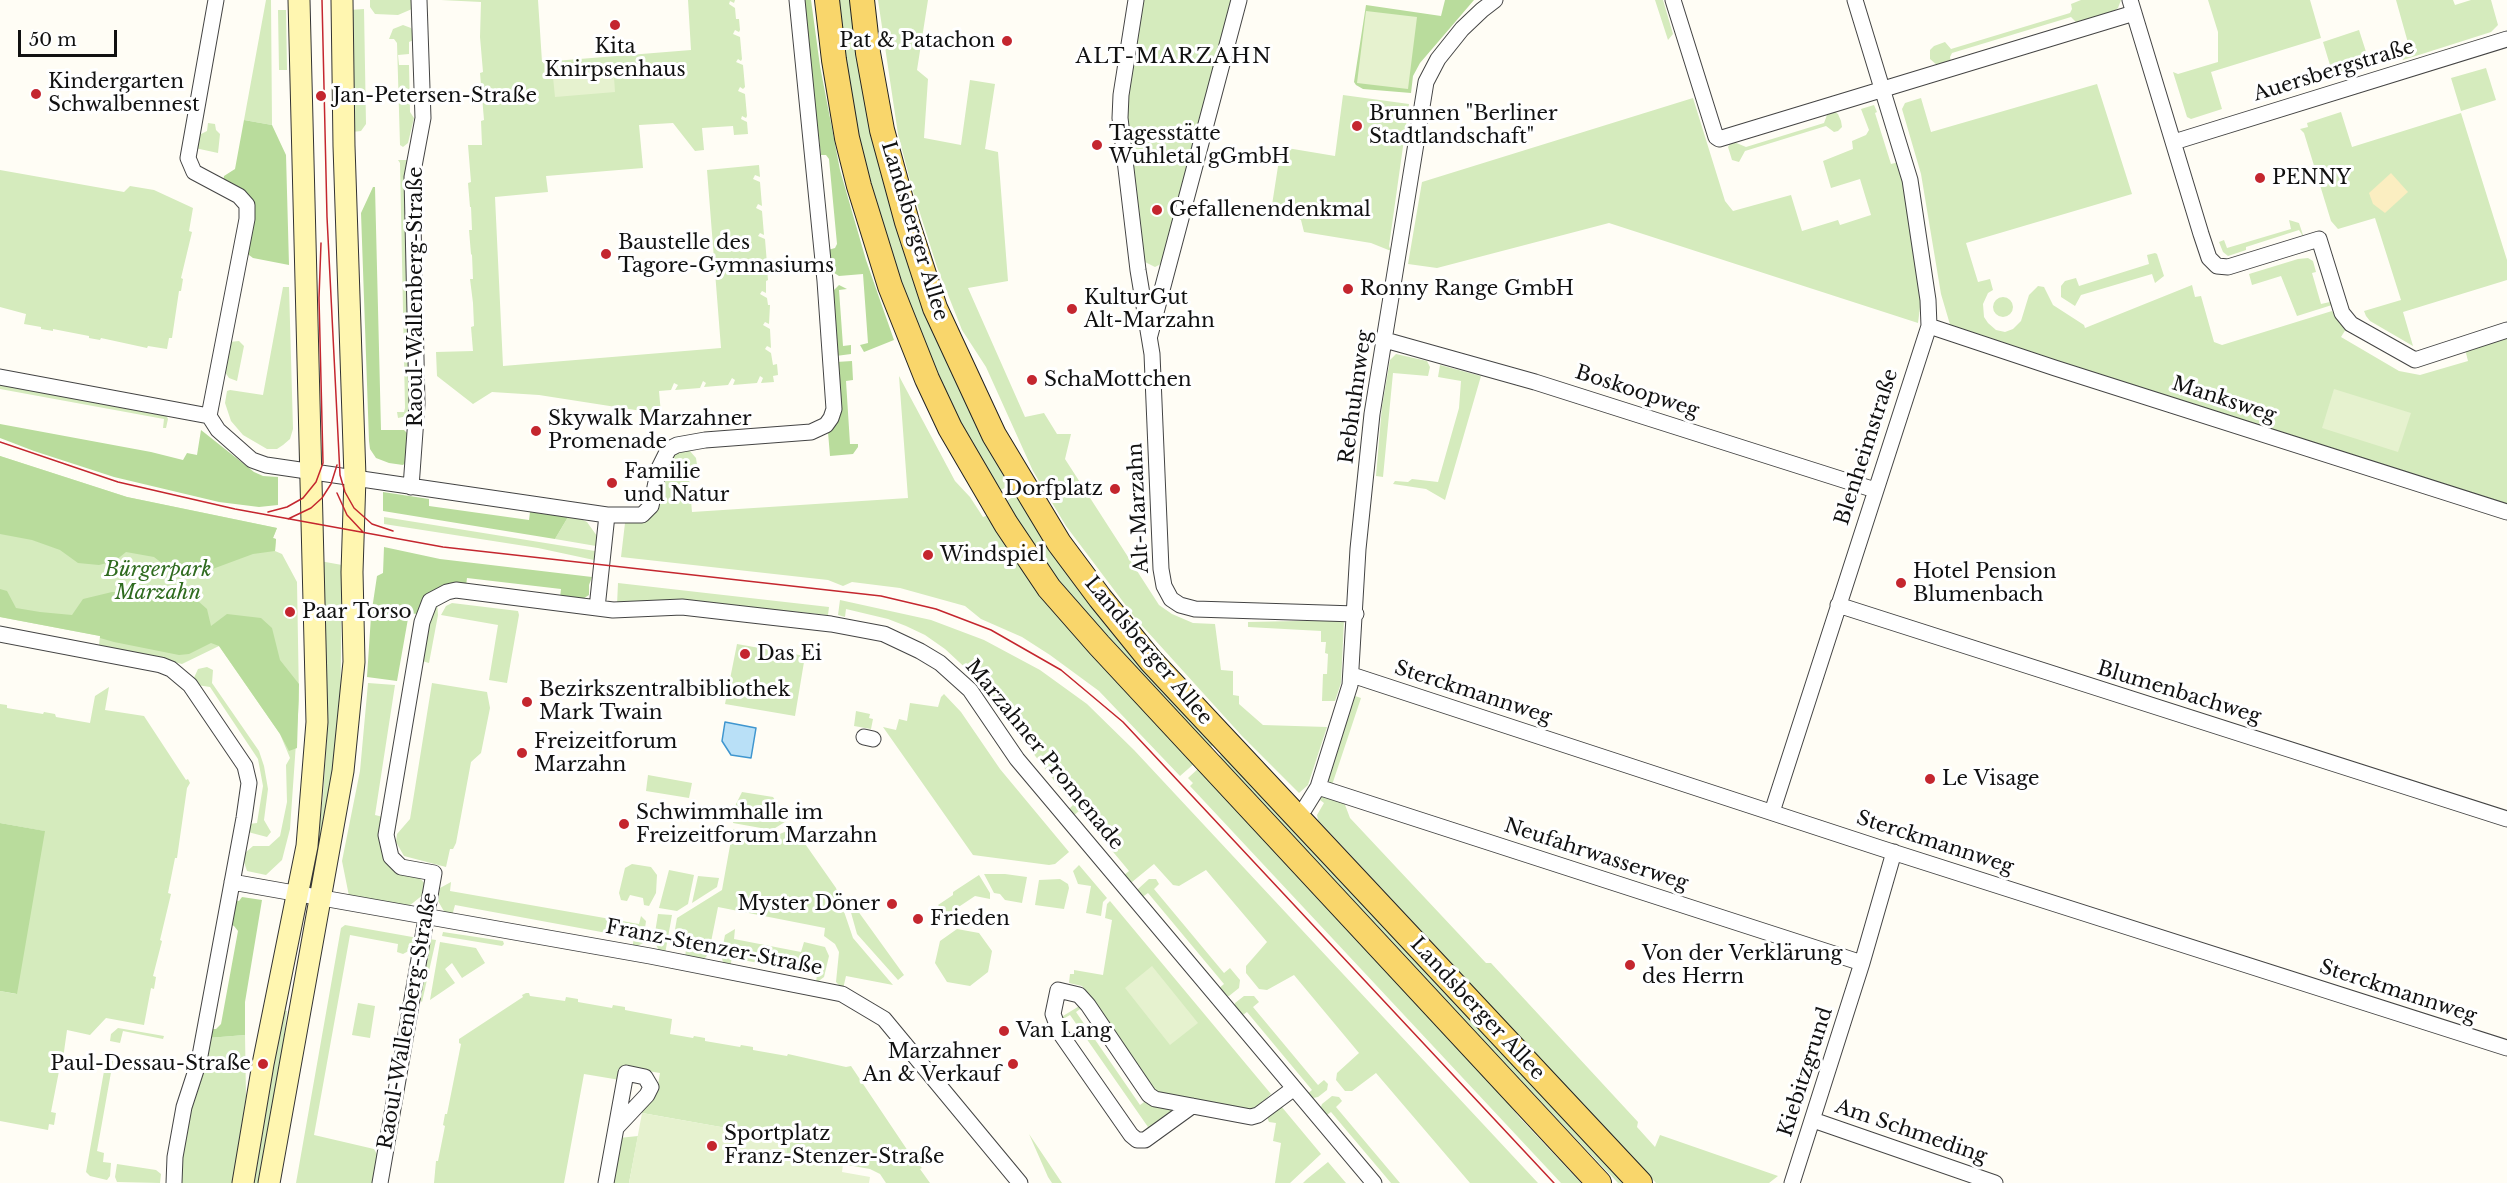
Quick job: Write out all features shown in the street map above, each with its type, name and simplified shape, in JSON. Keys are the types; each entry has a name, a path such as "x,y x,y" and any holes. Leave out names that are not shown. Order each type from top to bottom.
{"main road":[{"path":"243,1183 265,1053 309,830 317,722 298,0"},
{"path":"269,1183 343,771 354,662 352,568 355,477 344,146 342,0"},
{"name":"Landsberger Allee","path":"827,0 847,138 858,186 890,286 923,369 950,428 1006,524 1049,588 1099,645 1599,1183"},
{"name":"Landsberger Allee","path":"862,0 868,53 882,130 907,222 935,308 994,435 1059,543 1151,661 1640,1183"}],"street":[{"path":"216,0 188,158 194,171 239,196 247,205 247,219 209,416 218,430 252,460 266,465 607,515 637,517 647,512 651,506 659,468 669,449 677,445 705,440 811,432 826,425 834,409 825,281 797,0"},
{"name":"Raoul-Wallenberg-Straße","path":"411,487 417,404 412,177 423,118 419,0"},
{"name":"Alt-Marzahn","path":"1136,0 1121,95 1120,118 1138,270 1150,335 1161,569 1164,586 1171,599 1180,605 1195,609 1356,614"},
{"name":"Alt-Marzahn","path":"1150,335 1239,0"},
{"name":"Rebhuhnweg","path":"1296,816 1305,808 1318,787 1343,713 1352,675 1358,549 1372,414 1426,82 1438,59 1456,37 1495,0"},
{"path":"1673,0 1716,137 1719,139 1883,89 2132,6 2201,234 2209,258 2217,266 2228,267 2319,239 2342,313 2351,324 2415,360 2507,330"},
{"name":"Blenheimstraße","path":"1772,812 1929,326 1928,300 1910,180 1856,0"},
{"name":"Auersbergstraße","path":"2174,142 2507,39"},
{"path":"1138,270 1166,275"},
{"name":"Manksweg","path":"1929,326 2507,512"},
{"name":"Boskoopweg","path":"1385,340 1535,381 1875,490"},
{"path":"0,377 209,416"},
{"path":"597,608 607,515"},
{"name":"Marzahner Promenade","path":"426,607 437,596 456,590 597,608 630,610 681,607 836,625 884,634 940,663 970,690 1017,759 1374,1183"},
{"name":"Blumenbachweg","path":"1838,605 2507,819"},
{"name":"Raoul-Wallenberg-Straße","path":"380,1183 435,873 401,867 392,857 386,835 426,607"},
{"path":"0,634 151,663 171,669 190,685 245,766 249,783 247,796 199,1061 184,1107 175,1157 174,1183"},
{"name":"Sterckmannweg","path":"1352,675 1894,852 2507,1048"},
{"name":"Neufahrwasserweg","path":"1318,787 1862,963"},
{"name":"Kiebitzgrund","path":"1792,1183 1862,963 1894,852"},
{"path":"232,882 320,897"},
{"name":"Franz-Stenzer-Straße","path":"320,897 427,915 842,994 884,1019 1020,1183"},
{"path":"1192,1106 1145,1140 1137,1140 1131,1136 1060,1033 1053,1014 1058,990 1079,995 1088,1005 1149,1095 1155,1099 1251,1116 1258,1115 1293,1089"},
{"name":"Am Schmeding","path":"1813,1120 1995,1183"},
{"path":"606,1183 616,1128"},
{"name":"Kiebitzgrund","path":"1785,1183 1798,1166"}],"green space":[{"path":"266,0 271,0 272,125 244,120"},
{"path":"370,0 415,0 412,9 398,15 375,14 370,7"},
{"path":"441,0 538,0 542,62 691,50 688,0 735,0 734,3 730,1 729,4 735,8 736,19 739,19 740,30 739,32 735,30 733,34 740,37 742,59 736,62 743,65 745,87 743,89 740,87 738,91 745,94 747,116 746,118 742,116 741,119 747,122 748,134 734,135 733,126 702,128 704,150 695,151 673,123 639,125 643,168 546,176 548,192 495,197 503,366 721,348 707,170 759,165 760,177 755,175 753,179 760,182 762,206 758,204 756,208 762,211 764,235 760,233 758,236 765,239 767,264 762,261 760,265 767,268 768,280 766,281 766,293 762,291 760,294 767,298 768,305 770,305 769,324 765,322 763,325 770,329 771,348 767,346 765,349 771,353 773,365 777,364 778,375 773,376 774,382 761,383 763,378 760,376 757,383 733,385 735,380 732,378 728,385 704,387 706,383 703,381 700,388 675,390 678,385 674,383 671,390 659,391 661,414 539,395 492,392 473,404 437,376 436,352 473,351 471,327 474,326 470,279 473,279 469,230 472,230 468,183 471,182 468,145 482,145 481,121 484,120 480,73 483,72 480,37 481,2"},
{"path":"802,0 811,0 820,66 840,170 866,260 894,340 864,352 860,345 868,343 863,274 839,276 831,271 828,250 835,248 837,244 829,159 826,155 821,155"},
{"path":"832,0 854,0 872,120 1013,483 994,494 928,366 865,182"},
{"path":"878,0 928,0 917,70 928,79 924,138 961,145 970,80 995,84 985,149 998,152 1008,281 968,288 1025,417 1044,413 1057,434 1071,434 1065,459 1159,605 1172,614 1193,623 1215,624 1221,670 1233,671 1233,695 1239,696 1239,704 1263,725 1327,727 1308,785 1299,793 1242,736 1136,619 1066,526 1033,471 986,367 962,330 937,267 898,134"},
{"path":"1142,0 1234,0 1163,263 1155,267 1143,261 1125,112"},
{"path":"1445,0 1474,0 1420,63 1413,76 1411,93 1363,89 1356,85 1354,82 1366,5 1441,16"},
{"path":"1655,0 1663,0 1673,34 1668,40"},
{"path":"2081,0 2121,0 2118,8 2112,13 2078,24 2071,17 1952,53 1951,62 1937,65 1930,59 1930,50 1934,46 1945,42 1951,49 2070,13 2071,4"},
{"path":"2208,0 2310,0 2321,38 2211,72 2222,109 2191,119 2187,117 2173,72 2178,74 2218,62 2218,32"},
{"path":"2396,0 2453,0 2455,5 2471,0 2491,0 2498,25 2491,32 2403,60 2400,54 2410,50"},
{"path":"364,9 366,124 361,131 352,132 349,10"},
{"path":"278,10 286,10 287,70 279,70"},
{"path":"1366,11 1417,17 1408,89 1357,83"},
{"path":"403,25 411,28 416,39 409,42 409,54 398,55 399,65 409,65 410,112 414,118 408,143 403,147 400,145 397,43 394,39 389,39 393,29"},
{"path":"2359,30 2368,58 2364,65 2333,75 2323,42"},
{"path":"613,62 615,92 555,97 552,67"},
{"path":"2486,68 2496,100 2461,111 2451,78"},
{"path":"2097,84 2132,194 1966,243 1978,282 1990,279 1993,290 1988,293 1983,304 1984,317 1988,323 1996,330 2005,332 2013,329 2021,321 2029,295 2038,286 2044,287 2053,305 2084,325 2085,328 2192,285 2195,297 2201,296 2214,342 2222,345 2332,311 2346,329 2341,337 2399,371 2420,375 2468,361 2465,349 2507,337 2507,504 1951,328 1941,294 1921,174 1902,109 1905,103 1921,98 1931,132"},
{"path":"1343,95 1409,104 1389,246 1391,251 1371,243 1304,232 1301,220 1272,205 1281,147 1335,156"},
{"path":"1693,98 1725,201 1733,211 1791,195 1802,231 1838,220 1840,225 1871,215 1860,179 1831,188 1823,161 1853,149 1852,141 1866,135 1869,130 1861,109 1874,105 1891,164 1899,162 1905,179 1923,305 1920,307 1918,323 1609,223 1437,268 1408,264 1422,182"},
{"path":"1834,111 1841,121 1842,127 1838,131 1834,132 1826,126 1745,151 1739,162 1732,160 1728,147 1734,142 1746,147 1824,123 1827,115"},
{"path":"2341,112 2352,147 2461,113 2507,260 2507,280 2403,312 2413,346 2370,321 2366,316 2364,311 2401,300 2375,218 2338,229 2331,221 2304,133 2300,129 2308,127 2307,123"},
{"path":"244,120 272,125 286,155 289,265 253,258 247,253 252,218 223,181 224,176 235,169"},
{"path":"208,123 215,124 220,134 218,153 195,148 199,135 207,131"},
{"path":"398,160 411,160 411,412 407,416 398,418 397,412 404,412 405,408 400,163"},
{"path":"0,170 124,192 130,186 154,190 193,208 189,231 192,232 181,278 183,279 172,338 169,338 167,349 148,346 147,348 53,329 53,331 41,329 41,327 24,324 26,314 0,307"},
{"path":"375,187 381,430 404,430 408,434 407,461 403,465 376,458 370,449 369,441 361,213"},
{"path":"2289,220 2299,223 2304,238 2299,230 2246,247 2246,250 2228,256 2223,252 2219,242 2224,240 2227,248 2291,229"},
{"path":"2155,253 2164,276 2155,283 2152,274 2081,295 2075,306 2061,297 2061,286 2065,281 2076,278 2079,286 2149,264 2147,255"},
{"path":"2308,258 2313,261 2316,272 2312,273 2321,304 2330,302 2332,305 2297,316 2281,276 2252,285 2249,274"},
{"path":"839,285 847,289 839,290 843,346 851,345 851,354 836,356 832,292"},
{"path":"283,287 289,287 293,429 290,439 283,445 277,449 267,449 243,435 231,421 225,403 227,391 230,390 263,395"},
{"path":"2003,297 2010,300 2013,307 2010,314 2003,317 1996,314 1993,307 1996,300"},
{"path":"239,341 244,346 237,381 229,378 225,372 229,342"},
{"path":"1396,354 1427,361 1430,367 1428,376 1393,373 1383,477 1376,476 1382,406 1390,360"},
{"path":"852,361 853,380 846,381 850,444 858,444 858,447 853,454 830,456 828,432 836,362"},
{"path":"1440,365 1481,376 1445,500 1426,489 1393,484 1395,481 1408,482 1412,479 1438,482 1459,408 1461,381 1438,377"},
{"path":"899,376 955,481 970,497 983,517 989,515 1196,762 1180,776 1099,691 1022,637 981,619 965,606 900,588 852,582 843,586 828,580 621,557 625,523 645,519 665,470 674,454 679,451 689,450 696,458 697,465 688,466 692,512 908,498"},
{"path":"0,381 165,413 168,419 166,428 163,428 164,419 0,389"},
{"path":"2334,389 2411,413 2398,452 2322,428"},
{"path":"0,424 183,460 187,453 197,455 201,430 254,472 263,476 278,477 278,505 259,507 219,502 114,477 0,438"},
{"name":"Bürgerpark Marzahn","path":"0,456 127,497 277,528 273,538 276,539 275,551 282,554 297,582 299,700 290,829 282,860 266,875 247,871 244,862 245,853 253,846 269,846 280,836 287,802 286,765 290,758 280,734 219,646 182,664 99,645 100,636 0,617"},
{"path":"0,456 127,497 277,528 273,538 276,539 275,551 253,554 199,574 171,570 154,557 126,552 115,561 99,565 78,563 60,550 32,540 0,534"},
{"path":"383,492 429,499 429,506 529,520 530,512 568,517 555,539 383,511"},
{"path":"1019,493 1216,742 1207,751 1084,619 1000,505"},
{"path":"384,517 595,551 594,560 538,548 384,524"},
{"path":"568,517 587,522 597,536 596,546 555,539"},
{"path":"384,547 440,559 592,577 589,595 581,600 560,598 561,589 467,578 466,586 423,602 417,614 409,613 397,681 367,677 371,616 377,576 383,573"},
{"path":"320,561 342,565 340,740 321,852 316,852 323,797 328,717 322,650"},
{"path":"618,583 829,607 828,615 687,601 617,605"},
{"path":"0,589 7,591 16,608 40,612 72,615 83,599 112,592 123,592 152,595 190,594 207,609 211,626 227,614 261,618 272,628 280,660 299,684 297,748 289,751 280,734 219,646 211,643 189,654 179,655 114,642 100,638 100,636 0,617"},
{"path":"840,600 931,620 984,640 1040,670 1087,704 1134,750 1538,1183 1470,1183 1376,1073 1352,1091 1345,1091 1336,1080 1337,1073 1359,1053 1294,975 1267,990 1259,989 1246,973 1246,966 1267,942 1206,870 1179,886 1173,885 1154,864 1132,882 1127,881 1123,876 1129,871 1079,811 1073,816 1068,810 1073,805 972,674 945,649 925,635 906,626 888,619 846,609 845,617 838,615"},
{"path":"437,602 438,615 429,663 422,661 429,616"},
{"path":"452,603 518,611 507,683 489,680 498,625 441,615 446,606"},
{"path":"1344,620 1341,683 1335,701 1322,701 1323,674 1327,674 1328,654 1325,653 1326,642 1321,642 1321,631 1248,627 1248,622"},
{"path":"737,644 805,656 795,716 725,704"},
{"path":"207,667 213,670 212,683 259,751 268,789 264,820 271,832 267,837 248,832 249,824 257,823 263,786 258,759 210,687 197,685 193,680 198,669"},
{"path":"368,683 395,685 375,815 383,817 380,837 384,856 419,877 425,884 424,894 409,906 349,896 342,861 360,771"},
{"path":"432,683 487,692 490,708 481,753 471,762 456,843 453,849 450,849 446,867 404,856 396,842 397,834 410,819"},
{"path":"109,687 105,710 144,716 190,783 187,788 177,858 175,858 168,893 171,894 160,940 162,941 153,976 156,977 154,989 151,988 144,1025 106,1018 90,1035 67,1030 62,1066 60,1066 51,1112 56,1113 54,1125 49,1124 48,1130 0,1121 0,991 16,994 44,831 0,823 0,704 7,705 7,708 43,714 44,712 55,714 56,717 90,723 95,696"},
{"path":"944,694 961,712 1000,769 1069,852 1055,864 973,855 883,727 896,730 899,719 907,721 910,703 938,707"},
{"path":"1355,696 1361,698 1332,785 1328,780"},
{"path":"856,711 870,714 869,718 873,719 871,729 854,726"},
{"path":"1225,751 1628,1183 1618,1183 1215,759"},
{"path":"1200,767 1489,1079 1519,1117 1581,1183 1561,1183 1190,786 1193,783 1188,778"},
{"path":"648,775 692,783 689,798 646,791"},
{"path":"742,792 773,797 788,820 772,830 733,823 736,804"},
{"path":"1322,795 1342,797 1350,818 1486,963 1491,963 1638,1122 1637,1127 1655,1147 1660,1135 1778,1176 1769,1183 1656,1183 1318,820 1317,815 1324,803 1320,800"},
{"path":"0,823 45,831 17,994 0,991"},
{"path":"794,828 836,888 853,938 893,985 846,976 843,989 836,982 839,952 835,944 824,936 825,928 718,907 706,957 700,961 685,958 686,949 672,947 677,918 722,890 733,829 775,836"},
{"path":"632,864 651,867 657,875 656,893 649,906 644,905 643,898 630,895 627,901 621,900 619,893 625,868"},
{"path":"1079,865 1107,898 1103,902 1101,916 1086,913 1091,886 1078,884 1073,871"},
{"path":"669,870 694,875 688,904 677,911 659,908"},
{"path":"984,874 1027,877 1022,903 1005,900 1000,894 994,893"},
{"path":"979,875 990,893 990,899 975,896 954,910 956,915 949,919 941,912 943,910 938,905"},
{"path":"698,876 719,878 717,887 692,903"},
{"path":"1060,879 1068,884 1069,888 1064,909 1035,905 1039,880"},
{"path":"1149,879 1156,879 1159,884 1154,889 1224,973 1230,968 1240,980 1239,988 1229,996 1223,995 1218,989 1224,984 1148,893 1141,898 1138,889"},
{"path":"451,882 450,891 639,924 641,916 646,921 643,943 632,949 634,938 455,905 452,916 445,913 438,901 440,888"},
{"path":"242,897 262,900 245,1002 245,1035 208,1038 210,1029 216,1029 221,1024 238,931 230,924 234,900 239,901"},
{"path":"1110,901 1271,1094 1258,1106 1250,1109 1155,1092 1082,986 1069,983 1070,974 1074,974 1074,970 1103,975 1112,920 1105,918 1107,904"},
{"path":"855,907 904,975 898,980 857,934 850,909"},
{"path":"658,914 672,915 665,954 658,949 654,939"},
{"path":"345,925 418,938 416,947 403,954 397,952 398,944 350,935 314,1135 374,1149 378,1156 374,1183 296,1183 341,928"},
{"path":"735,929 734,939 801,952 804,942 825,947 829,956 824,977 816,983 817,974 732,958 730,967 724,966 721,955 725,935"},
{"path":"957,929 979,933 992,951 988,972 970,986 947,982 935,963 940,941"},
{"path":"443,932 503,941 504,944 502,946 442,936"},
{"path":"429,939 436,940 422,1002 419,999"},
{"path":"440,942 476,948 485,963 462,978 452,963 445,969 455,983 430,1000"},
{"path":"1152,966 1198,1023 1170,1045 1125,988"},
{"path":"526,993 530,996 565,1001 566,997 578,999 578,1002 612,1008 613,1005 625,1007 625,1010 672,1019 670,1034 693,1038 694,1036 705,1038 705,1041 753,1047 753,1050 851,1066 930,1183 886,1183 880,1174 870,1169 786,1154 788,1139 642,1113 644,1105 657,1090 660,1073 623,1067 620,1080 584,1074 564,1183 434,1183 436,1161 438,1161 445,1126 443,1125 445,1114 447,1114 461,1044 459,1039"},
{"path":"1244,996 1254,996 1259,1002 1253,1007 1318,1085 1324,1080 1328,1084 1327,1090 1318,1097 1308,1099 1306,1095 1312,1090 1247,1012 1240,1017 1234,1009 1235,1003"},
{"path":"358,1003 375,1006 370,1038 352,1035"},
{"path":"1081,1005 1083,1007 1076,1012 1140,1105 1147,1100 1176,1108 1145,1133 1141,1133 1148,1127 1070,1015 1063,1019 1063,1016"},
{"path":"282,1010 287,1011 279,1077 260,1183 250,1183"},
{"path":"118,1028 164,1036 163,1039 123,1031 120,1043 110,1041 111,1034"},
{"path":"245,1035 246,1097 232,1183 180,1183 181,1148 208,1038"},
{"path":"106,1060 113,1061 97,1151 104,1153 103,1162 111,1163 110,1176 107,1180 90,1176 86,1172"},
{"path":"1332,1096 1339,1097 1342,1101 1336,1107 1400,1183 1391,1183 1331,1112 1324,1117 1319,1112 1322,1104"},
{"path":"1281,1106 1321,1154 1290,1183 1275,1183 1281,1143 1273,1141 1276,1123 1269,1122 1267,1117"},
{"name":"Sportplatz Franz-Stenzer-Straße","path":"642,1113 789,1139 786,1154 843,1164 842,1172 870,1177 869,1183 629,1183"},
{"path":"1029,1134 1062,1183 1052,1183"},
{"path":"638,1136 629,1183 611,1183 619,1138"},
{"path":"1328,1162 1346,1183 1303,1183 1307,1179"},
{"path":"117,1164 156,1170 161,1174 160,1183 117,1182 115,1177"}],"sand":[{"path":"2391,173 2408,192 2385,213 2373,204 2369,193"}],"water":[{"path":"725,722 756,728 751,758 731,755 722,741"}],"tram line":[{"path":"322,0 327,217 340,475 345,492 354,508 372,524 393,531"},
{"path":"268,512 287,507 303,498 316,482 323,463 319,298 321,243"},
{"path":"0,442 118,482 235,509 443,547 881,596 936,609 991,630 1061,670 1123,722 1554,1183"},
{"path":"288,519 311,508 322,498 331,484 337,465"},
{"path":"337,493 347,515 363,532"}],"place":[{"name":"Kita Knirpsenhaus","path":"615,25"},
{"name":"Pat & Patachon","path":"1007,41"},
{"name":"Kindergarten Schwalbennest","path":"36,94"},
{"name":"Jan-Petersen-Straße","path":"321,96"},
{"name":"Brunnen \"Berliner Stadtlandschaft\"","path":"1357,126"},
{"name":"Tagesstätte Wuhletal gGmbH","path":"1097,145"},
{"name":"PENNY","path":"2260,178"},
{"name":"Gefallenendenkmal","path":"1157,210"},
{"name":"Baustelle des Tagore-Gymnasiums","path":"606,254"},
{"name":"Ronny Range GmbH","path":"1348,289"},
{"name":"KulturGut Alt-Marzahn","path":"1072,309"},
{"name":"SchaMottchen","path":"1032,380"},
{"name":"Skywalk Marzahner Promenade","path":"536,431"},
{"name":"Familie und Natur","path":"612,483"},
{"name":"Dorfplatz","path":"1115,489"},
{"name":"Windspiel","path":"928,555"},
{"name":"Hotel Pension Blumenbach","path":"1901,583"},
{"name":"Paar Torso","path":"290,612"},
{"name":"Das Ei","path":"745,654"},
{"name":"Bezirkszentralbibliothek Mark Twain","path":"527,702"},
{"name":"Freizeitforum Marzahn","path":"522,753"},
{"name":"Le Visage","path":"1930,779"},
{"name":"Schwimmhalle im Freizeitforum Marzahn","path":"624,824"},
{"name":"Myster Döner","path":"892,904"},
{"name":"Frieden","path":"918,919"},
{"name":"Von der Verklärung des Herrn","path":"1630,965"},
{"name":"Van Lang","path":"1004,1031"},
{"name":"Paul-Dessau-Straße","path":"263,1064"},
{"name":"Marzahner An & Verkauf","path":"1013,1064"},
{"name":"Sportplatz Franz-Stenzer-Straße","path":"712,1146"}],"district":[{"name":"ALT-MARZAHN","path":"1174,57"}]}
